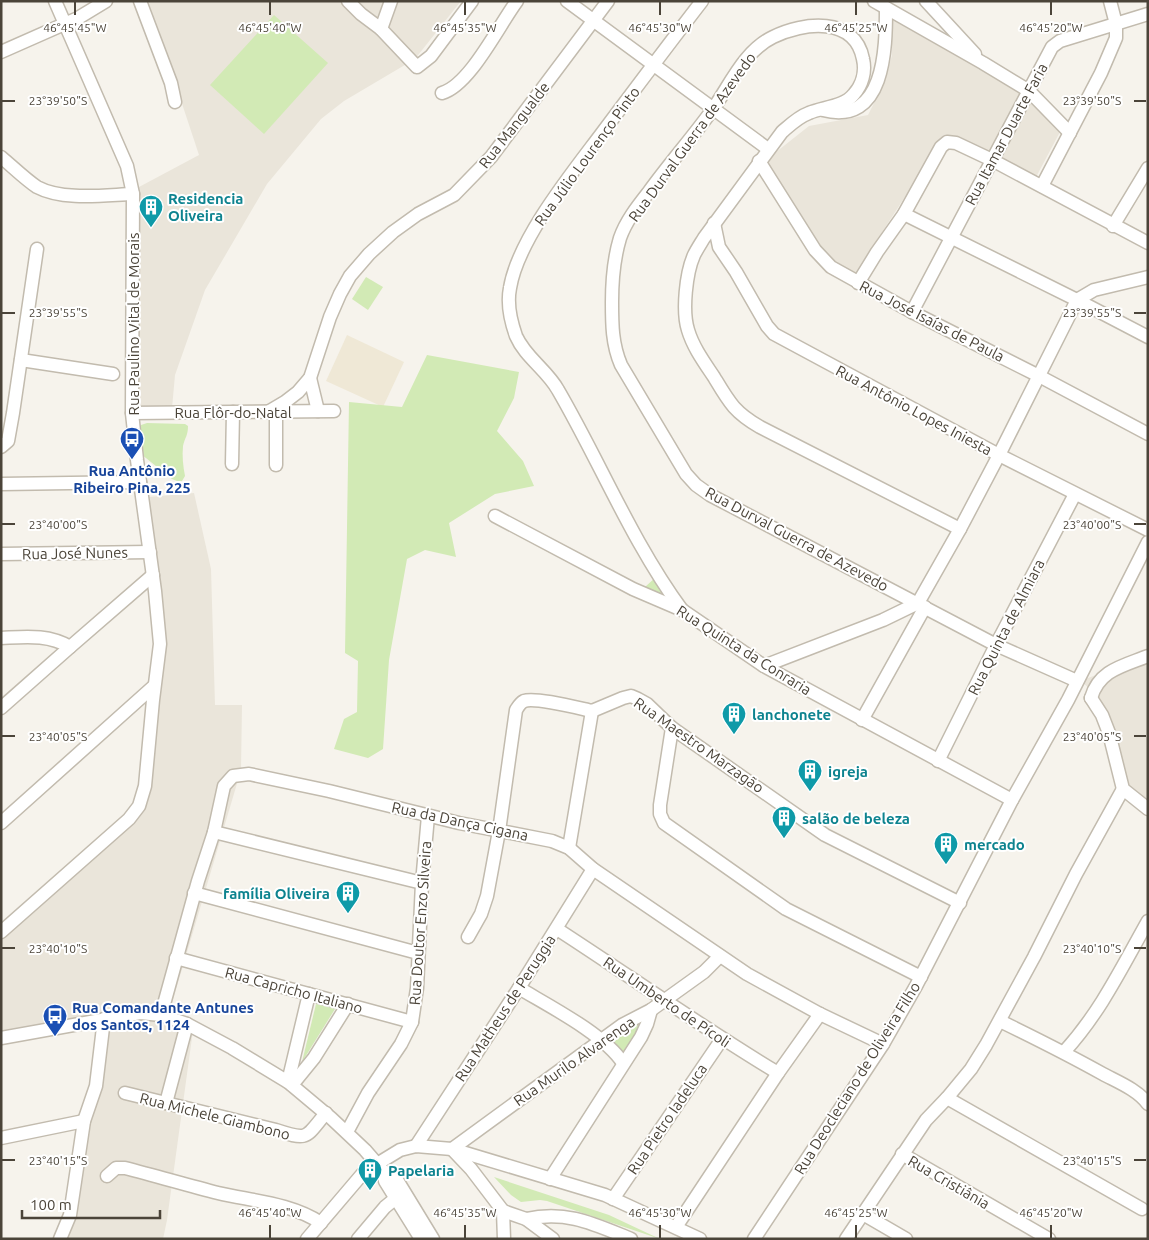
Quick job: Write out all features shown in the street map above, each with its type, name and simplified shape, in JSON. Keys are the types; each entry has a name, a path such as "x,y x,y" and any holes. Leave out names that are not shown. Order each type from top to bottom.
{"street":[{"name":"Rua Paulino Vital de Morais","path":"1,932 130,819 139,806 145,786 154,686 160,644 132,414 133,194 127,166 55,1"},
{"path":"1,52 65,24 106,1"},
{"path":"140,1 168,75 175,102"},
{"path":"348,1 361,14 382,29 417,67 431,56 472,1"},
{"path":"382,29 391,1"},
{"path":"442,93 451,90 469,73 517,1"},
{"path":"566,1 768,149"},
{"name":"Rua Mangualde","path":"272,412 298,392 310,378 330,317 350,276 391,230 454,195 491,157 608,1"},
{"name":"Rua Júlio Lourenço Pinto","path":"682,610 657,573 557,388 528,355 517,337 510,312 510,289 516,267 542,215 653,64 702,1"},
{"path":"874,1 983,62 1029,91 1070,133"},
{"path":"1042,186 1101,73 1116,38 1116,24 1110,1"},
{"path":"931,2 983,62"},
{"path":"820,109 835,113 851,111 865,102 873,92 882,70 885,56 886,8"},
{"name":"Rua Itamar Duarte Faria","path":"912,312 1040,67 1055,43 1148,14"},
{"name":"Rua Durval Guerra de Azevedo","path":"960,529 742,416 730,404 694,345 687,329 685,312 690,269 694,255 714,224 782,132 796,120 810,112 845,101 853,96 864,77 862,50 854,38 843,31 829,26 814,26 772,38 757,48 744,63 713,109 631,216 621,237 615,261 613,280 612,330 621,365 686,474 696,485 710,495 996,645 1077,681"},
{"path":"858,284 877,252 904,214 944,143 947,142 956,143 992,160 1148,243"},
{"path":"1,157 37,186 51,192 70,195 133,194"},
{"name":"Rua José Isaías de Paula","path":"759,161 822,259 831,267 858,284 1148,434"},
{"path":"1113,226 1148,168"},
{"path":"904,214 1077,300 1148,338"},
{"name":"Rua Antônio Lopes Iniesta","path":"714,224 719,247 736,272 767,326 774,334 999,455 1148,530"},
{"path":"694,255 708,248 719,247"},
{"path":"1,447 8,441 9,436 37,249"},
{"path":"862,720 1077,300 1094,290 1148,277"},
{"path":"21,360 113,374"},
{"path":"310,378 318,411"},
{"name":"Rua Flôr-do-Natal","path":"132,414 334,410"},
{"path":"232,464 233,412"},
{"path":"272,412 276,465"},
{"path":"1,484 140,482"},
{"name":"Rua Quinta de Almiara","path":"938,760 1074,494"},
{"name":"Rua Quinta da Conraria","path":"495,516 633,589 682,610 764,666 1012,800"},
{"name":"Rua Deocleciano de Oliveira Filho","path":"754,1239 883,1044 921,977 1012,800 1068,700 1148,542"},
{"name":"Rua José Nunes","path":"1,554 150,552"},
{"path":"633,589 648,584 657,573"},
{"path":"1,708 153,575"},
{"path":"764,666 922,605"},
{"path":"1,638 50,638 59,640 70,647"},
{"path":"1147,808 1123,789 1109,733 1102,715 1091,698 1094,688 1102,676 1148,656"},
{"path":"1084,667 1102,676"},
{"path":"1,823 154,686"},
{"name":"Rua Maestro Marzagão","path":"592,711 631,696 647,704 672,728 825,835 960,903"},
{"path":"1068,700 1077,702 1091,698"},
{"path":"468,937 487,896 516,710 524,701 534,700 592,711 569,848"},
{"path":"672,728 660,805 660,814 664,823 786,909 921,977"},
{"name":"Rua da Dança Cigana","path":"161,1015 194,893 214,832 224,786 233,776 249,774 329,791 428,816 552,841 569,848 593,869 747,974 820,1014 883,1044"},
{"path":"846,1239 926,1120 971,1069 1000,1021 1076,874 1123,789"},
{"name":"Rua Doutor Enzo Silveira","path":"347,1132 368,1094 401,1044 412,1022 417,988 422,883 428,816"},
{"path":"214,832 422,883"},
{"name":"Rua Matheus de Peruggia","path":"416,1146 557,929 593,869"},
{"path":"194,893 418,953"},
{"path":"1064,1052 1082,1033 1098,1011 1148,921"},
{"name":"Rua Umberto de Pícoli","path":"557,929 722,1039 778,1073"},
{"name":"Rua Murilo Alvarenga","path":"452,1149 600,1041 666,1000 704,972 720,956"},
{"name":"Rua Capricho Italiano","path":"176,958 412,1022"},
{"path":"519,988 589,1031 618,1054 623,1063"},
{"path":"290,1084 309,994"},
{"path":"290,1084 314,1058 348,1004"},
{"path":"550,1179 641,1037 651,1010"},
{"path":"1,1038 140,1013 161,1015 187,1024 232,1048 290,1084 326,1113 380,1167 394,1175 432,1239"},
{"path":"676,1227 778,1073 820,1014"},
{"path":"60,1239 70,1215 84,1121 92,1100 99,1072 104,1019"},
{"path":"1000,1021 1064,1052 1147,1099"},
{"path":"166,1103 187,1024"},
{"name":"Rua Pietro Iadeluca","path":"613,1199 722,1039"},
{"name":"Rua Michele Giambono","path":"125,1093 296,1137 303,1137 309,1133 326,1113"},
{"path":"947,1098 1142,1209"},
{"path":"1,1138 84,1121"},
{"path":"307,1239 364,1172 380,1167 400,1150 416,1146 452,1149 613,1199 700,1239"},
{"path":"452,1149 471,1169 503,1211 526,1219 553,1239"},
{"name":"Rua Cristiânia","path":"902,1154 1049,1239"},
{"path":"380,1167 385,1181 421,1239"},
{"path":"107,1176 116,1168 125,1168 218,1193 292,1209 308,1215 321,1223"},
{"path":"358,1239 385,1207 396,1198"},
{"path":"503,1211 504,1239"},
{"path":"863,1214 906,1239"},
{"path":"526,1219 543,1215 568,1217 591,1223 631,1239"}],"shaded area":[{"path":"148,1 461,1 415,59 344,101 321,119 267,184 205,290 175,375 172,408 139,409 139,187 199,155"},
{"path":"890,15 1021,89 1061,130 1035,179 943,138 877,240 857,277 826,257 766,160 809,126 868,115 885,81 892,55"},
{"path":"347,335 404,362 383,407 326,381"},
{"path":"194,493 211,569 215,705 242,705 241,770 169,1013 194,1023 167,1220 163,1239 66,1239 71,1226 112,1018 1,1039 1,937 148,800 151,691 162,639 149,497"},
{"path":"1148,656 1148,802 1130,793 1108,717 1098,696 1082,682 1088,678"}],"green space":[{"path":"274,15 328,63 264,134 210,85"},
{"path":"366,277 383,287 368,310 352,299"},
{"path":"427,355 519,372 514,398 497,431 523,461 534,486 495,494 449,523 456,557 425,550 407,559 389,660 383,749 368,758 334,749 344,719 357,712 358,661 345,653 349,402 402,407"},
{"path":"147,423 185,424 188,426 183,446 185,476 182,481 172,479 141,454 136,438 141,425"},
{"path":"656,577 674,602 639,590"},
{"path":"316,1004 335,1009 302,1062"},
{"path":"644,1021 623,1058 606,1041 626,1028"},
{"path":"494,1177 609,1215 660,1239 547,1201 521,1202 511,1195"}],"place":[{"name":"Residencia Oliveira","path":"151,228"},
{"name":"Rua Antônio Ribeiro Pina, 225","path":"132,460"},
{"name":"lanchonete","path":"734,735"},
{"name":"igreja","path":"810,792"},
{"name":"salão de beleza","path":"784,839"},
{"name":"mercado","path":"946,865"},
{"name":"família Oliveira","path":"348,914"},
{"name":"Rua Comandante Antunes dos Santos, 1124","path":"55,1037"},
{"name":"Papelaria","path":"370,1191"}]}
